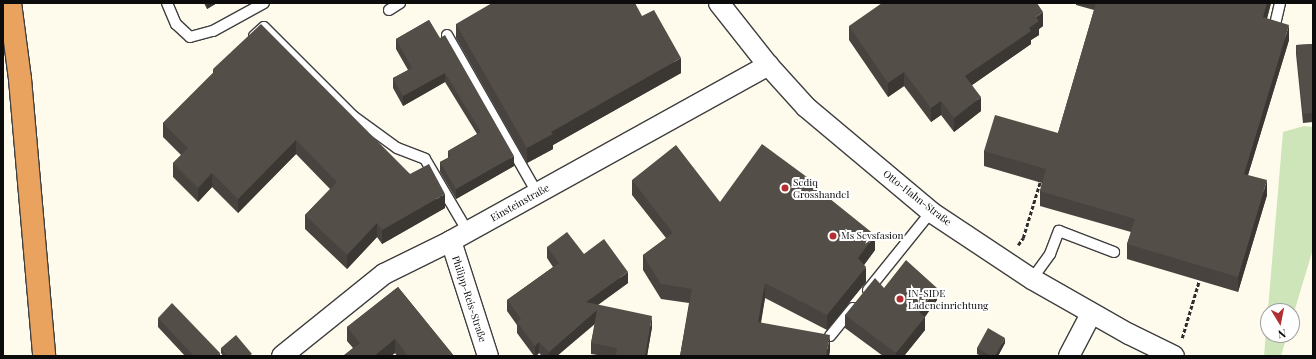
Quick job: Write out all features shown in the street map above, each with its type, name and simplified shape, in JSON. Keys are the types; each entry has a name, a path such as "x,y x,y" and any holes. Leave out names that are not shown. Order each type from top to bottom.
{"highway":[{"path":"10,3 20,79 44,356"}],"street":[{"name":"Otto-Hahn-Straße","path":"719,3 768,65 806,107 931,212 1005,262 1091,314 1178,349"},
{"name":"Einsteinstraße","path":"282,356 384,274 468,232 768,65"},
{"name":"Philipp-Reis-Straße","path":"451,241 488,356"},
{"path":"1069,356 1091,314"}],"lane":[{"path":"167,3 176,24 190,37 213,31 264,3"},
{"path":"389,10 400,3"},
{"path":"1274,29 1280,3"},
{"path":"247,41 264,27 353,116 397,148 425,159 468,232"},
{"path":"447,35 537,193"},
{"path":"830,336 931,212"},
{"path":"1032,279 1050,254 1059,231 1114,252"}],"path":[{"path":"1005,262 1023,238 1040,182"},
{"path":"1178,349 1199,281"}],"green space":[{"path":"1304,126 1313,127 1313,249 1297,303 1268,303 1283,132"},
{"path":"1265,343 1285,343 1281,356 1264,356"}],"building":[{"path":"492,3 635,3 642,16 654,10 681,58 551,132 553,134 527,148 456,24"},
{"path":"882,3 1037,3 1043,12 1036,17 1039,21 1029,28 1031,31 965,76 981,97 954,118 941,101 931,108 904,72 888,83 849,26"},
{"path":"1096,3 1267,3 1263,17 1289,25 1244,174 1267,180 1238,277 1127,244 1135,219 1040,191 1046,169 984,151 995,115 1058,133"},
{"path":"429,20 440,38 445,35 514,156 456,189 440,162 451,156 448,151 481,132 445,73 403,96 393,78 412,68 396,39"},
{"path":"261,24 410,174 429,164 445,194 382,230 377,223 347,255 305,215 337,182 296,140 238,199 212,173 198,188 173,163 188,148 163,123 215,71 213,69"},
{"path":"1313,44 1313,113 1303,114 1296,45"},
{"path":"762,144 815,183 814,186 875,235 858,258 866,267 827,315 765,283 758,322 830,335 826,356 680,356 692,289 661,284 643,255 673,233 632,180 676,145 720,202"},
{"path":"567,232 584,254 604,239 628,272 586,302 652,316 645,356 616,356 617,348 591,343 597,310 549,352 539,342 535,346 517,322 521,319 507,300 559,263 547,247"},
{"path":"906,260 937,288 919,312 925,317 896,353 845,315 875,278 884,288"},
{"path":"398,287 454,356 408,356 395,339 374,356 343,356 360,343 347,327"},
{"path":"172,303 220,353 216,356 194,356 158,318"},
{"path":"988,328 1005,338 995,356 991,356 977,348"},
{"path":"236,335 252,354 249,356 227,356 221,348"}],"place":[{"name":"Sediq Grosshandel","path":"785,188"},
{"name":"Ms Sevsfasion","path":"833,236"},
{"name":"IN-SIDE Ladeneinrichtung","path":"900,299"}]}
